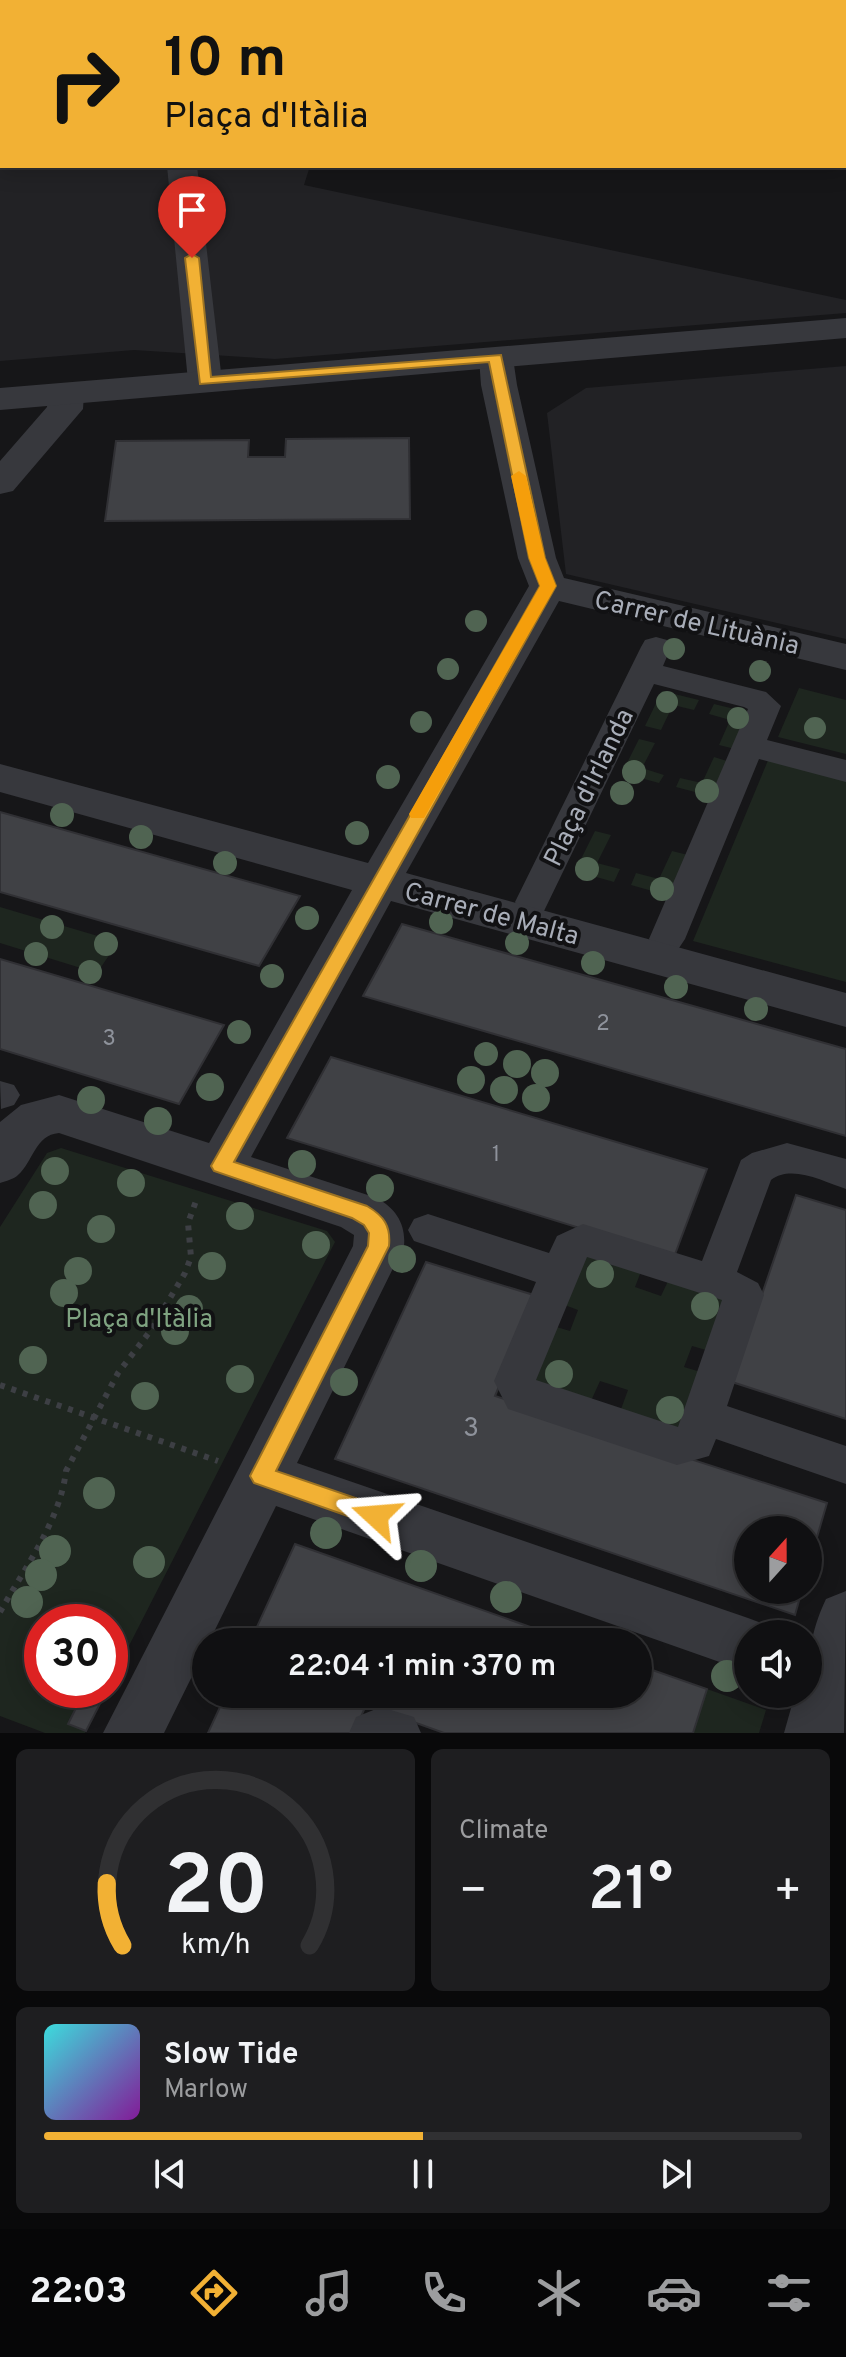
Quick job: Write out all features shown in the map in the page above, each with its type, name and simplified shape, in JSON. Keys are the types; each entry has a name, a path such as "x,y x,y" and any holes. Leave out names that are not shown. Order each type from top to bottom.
{"street":[{"path":"182,168 205,381"},
{"path":"0,444 24,417 13,398 846,328"},
{"path":"206,1180 548,586 537,558 499,385 496,358"},
{"path":"0,483 65,409 66,394"},
{"name":"Carrer de Lituània","path":"548,586 846,657"},
{"name":"Plaça d'Irlanda","path":"532,902 650,659 762,702 765,706 667,939"},
{"path":"749,746 846,771"},
{"name":"Carrer de Malta","path":"0,778 846,1010"},
{"path":"0,1163 32,1119 44,1114 59,1114 206,1180 359,1212 371,1219 380,1231 378,1246 246,1470 133,1733"},
{"path":"714,1281 755,1171 766,1160 778,1156 846,1174"},
{"path":"428,1230 560,1273"},
{"path":"583,1240 714,1281 736,1288 744,1299 694,1443 677,1446 523,1396 515,1381 571,1247 583,1240"},
{"path":"704,1417 846,1465"},
{"path":"246,1470 734,1640"},
{"path":"814,1733 828,1673 846,1618"},
{"path":"372,1733 386,1729 398,1733"}],"path":[{"path":"0,1612 55,1511 64,1489 66,1471 118,1373 151,1330 185,1273 191,1257 188,1223 206,1180"},
{"path":"0,1385 246,1470"}],"shaded area":[{"path":"0,168 309,168 304,185 846,300 846,313 275,359 134,350 0,361"},
{"path":"846,366 846,639 566,574 547,413 586,388"}],"green space":[{"path":"799,688 846,700 846,754 778,737"},
{"path":"662,691 699,700 694,710 673,705 661,730 645,726"},
{"path":"714,704 751,713 735,749 719,745 730,720 709,714"},
{"path":"639,739 655,743 642,768 664,775 659,783 622,773"},
{"path":"714,757 730,762 714,797 676,787 680,778 702,783"},
{"path":"769,758 846,777 846,982 693,941"},
{"path":"595,831 611,835 597,863 620,869 614,882 575,871"},
{"path":"672,851 688,855 670,896 631,885 636,873 659,879"},
{"path":"0,907 118,942 97,973 0,943"},
{"name":"Plaça d'Itàlia","path":"61,1148 327,1231 335,1242 128,1648 128,1604 24,1604 24,1708 98,1708 85,1733 45,1733 0,1716 0,1227 47,1153"},
{"path":"583,1249 642,1269 635,1287 661,1296 670,1277 732,1297 713,1352 692,1346 684,1367 704,1373 683,1431 620,1412 628,1390 600,1381 590,1403 529,1383 553,1326 570,1331 578,1310 562,1304"},
{"path":"707,1689 734,1699 734,1708 766,1710 759,1733 693,1733"}],"building":[{"path":"409,438 410,519 105,521 116,441 249,440 248,457 285,457 286,439"},
{"path":"0,812 300,896 259,966 0,892"},
{"path":"402,924 846,1049 846,1136 363,996"},
{"path":"0,959 224,1025 179,1104 0,1049"},
{"path":"331,1057 707,1169 674,1257 287,1138"},
{"path":"796,1195 846,1210 846,1419 732,1382"},
{"path":"426,1262 537,1296 495,1396 827,1503 822,1520 822,1516 734,1516 734,1594 335,1459"},
{"path":"295,1544 533,1628 341,1628 256,1628"},
{"path":"763,1604 798,1604 795,1615"},
{"path":"652,1670 707,1689 693,1733 444,1733 374,1708 652,1708"},
{"path":"76,1708 98,1708 86,1731 68,1724"},
{"path":"220,1708 365,1708 354,1733 208,1733"}],"slow traffic":[{"path":"418,814 548,586 537,558 519,476"}],"route":[{"path":"192,258 205,381 496,358 499,385 537,558 548,586 221,1166 359,1212 371,1219 380,1231 378,1246 262,1476 376,1516"}]}
